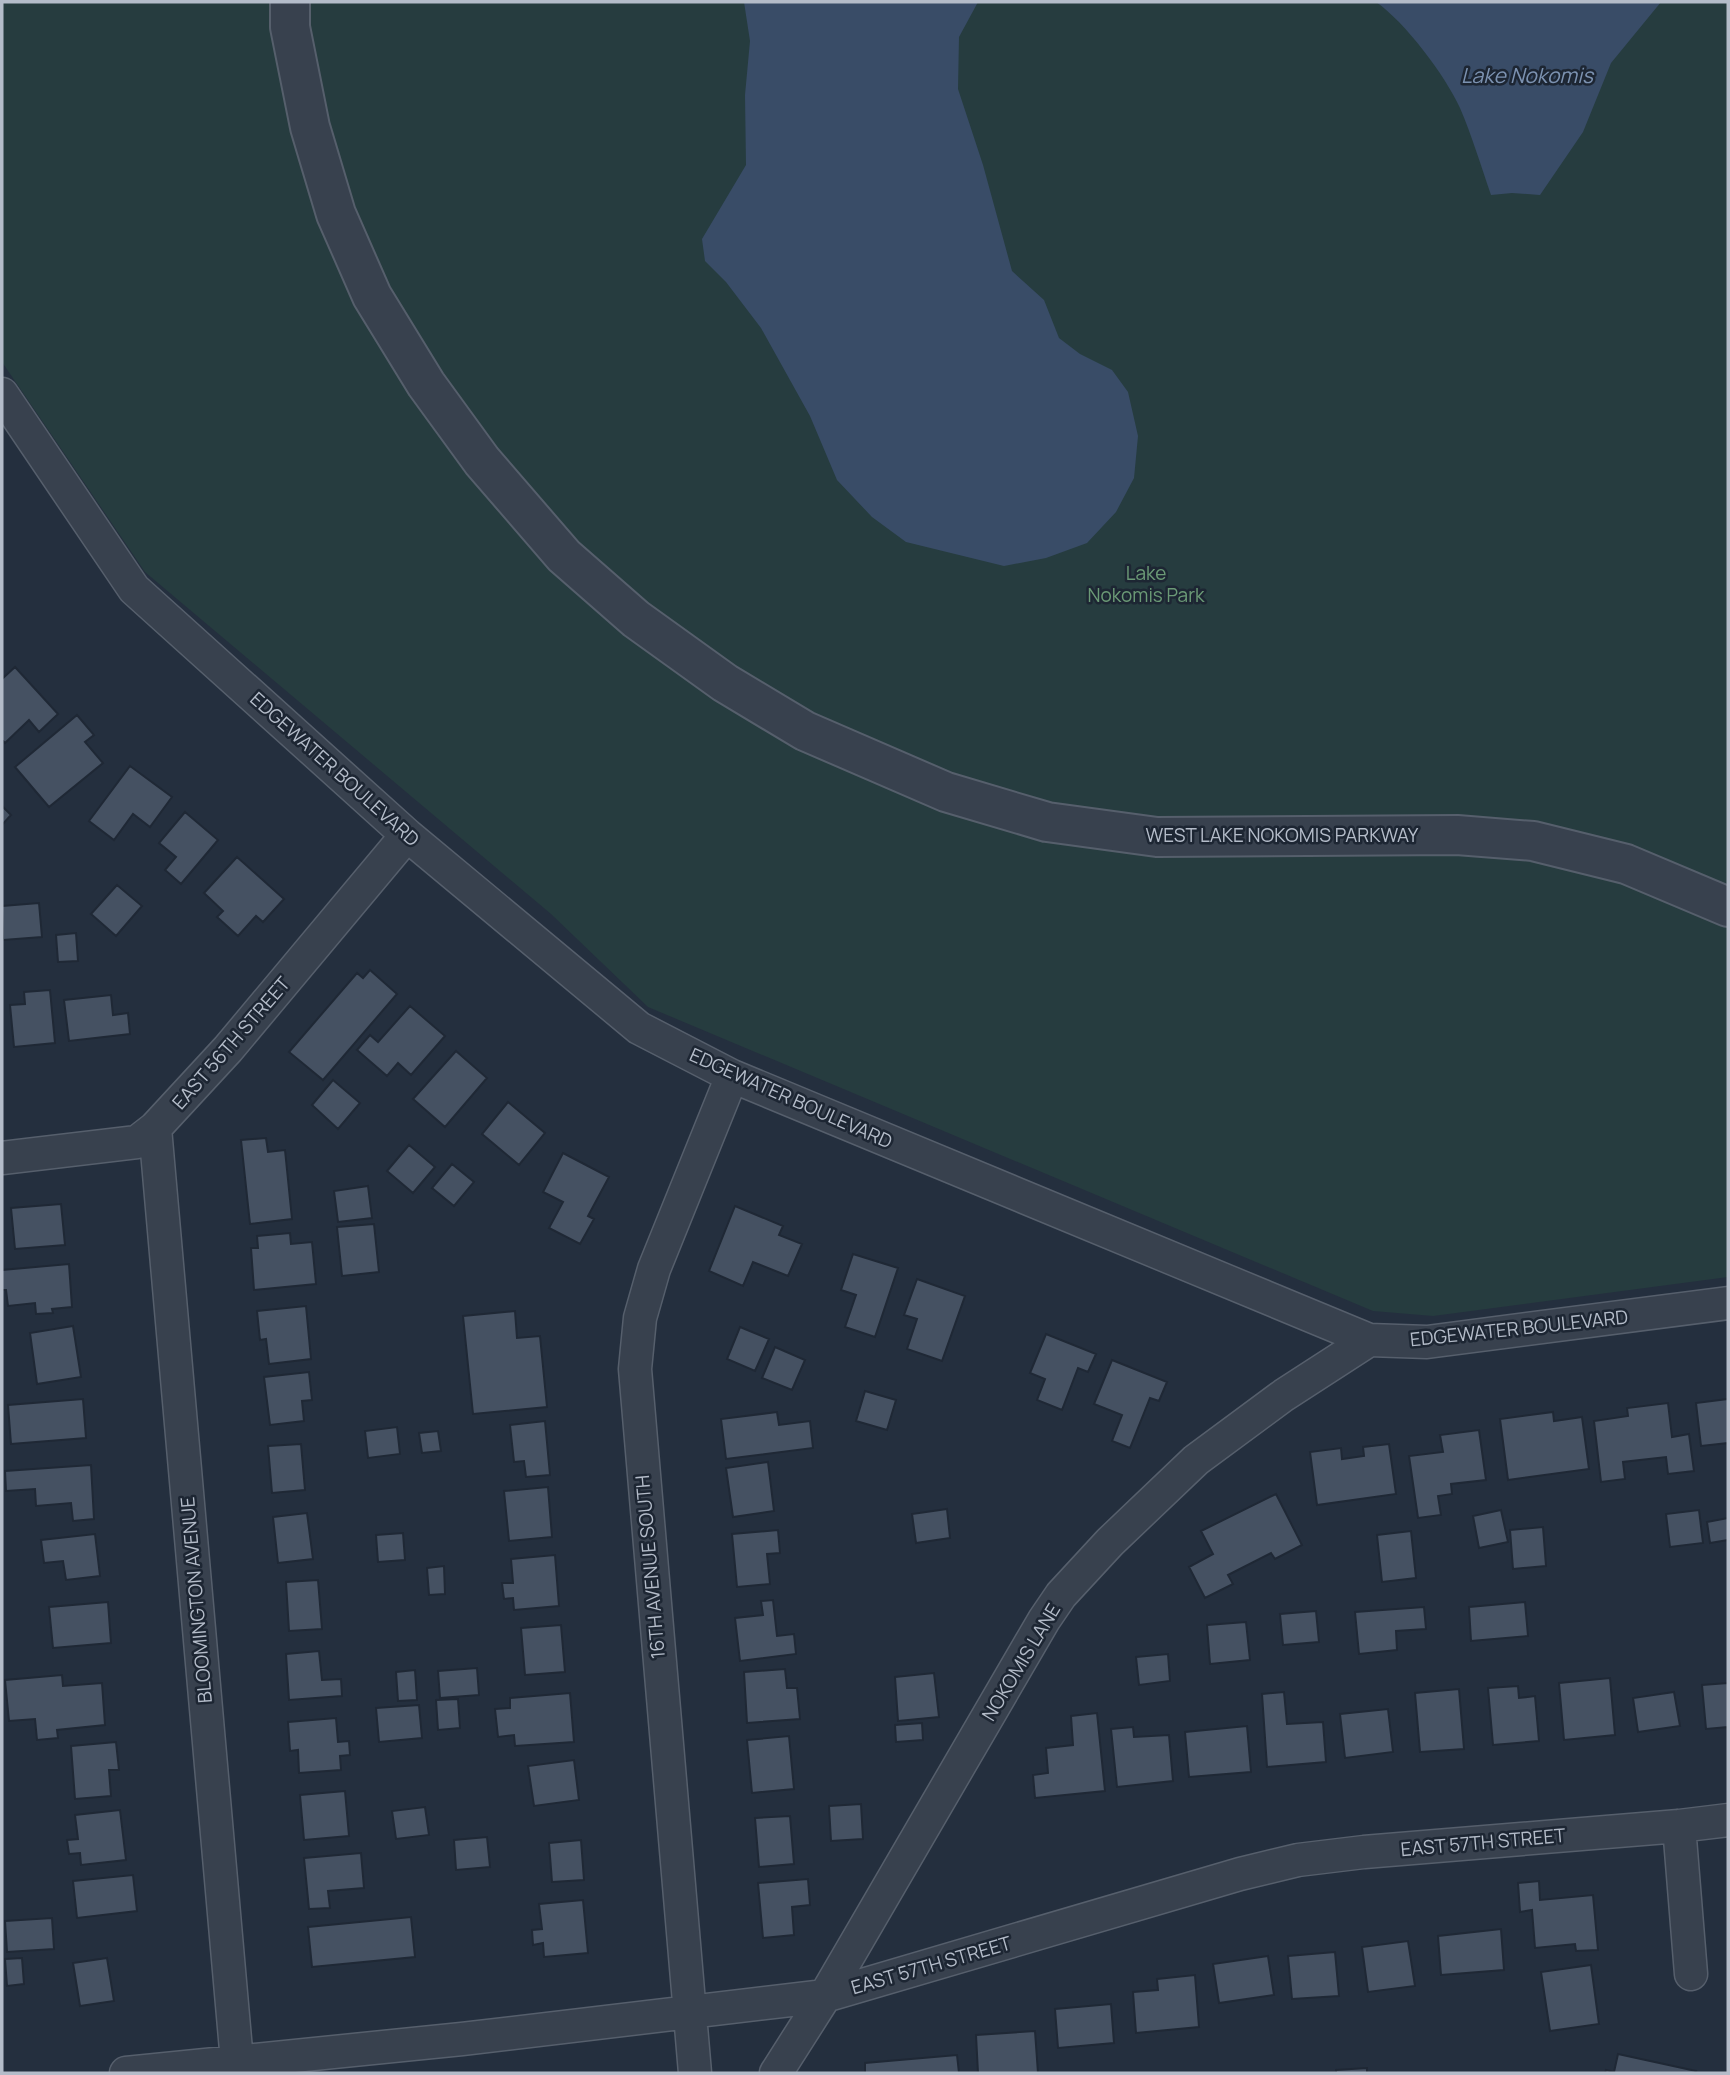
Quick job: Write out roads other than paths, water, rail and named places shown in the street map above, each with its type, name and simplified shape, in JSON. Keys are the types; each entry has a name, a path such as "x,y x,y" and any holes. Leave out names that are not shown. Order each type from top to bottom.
{"street":[{"name":"WEST LAKE NOKOMIS PARKWAY","path":"290,2 290,27 310,127 337,214 372,296 426,384 482,461 564,556 636,618 725,683 805,731 946,792 1047,821 1157,837 1457,835 1533,841 1626,864 1728,907"},
{"name":"EDGEWATER BOULEVARD","path":"2,394 134,589 407,835 639,1028 732,1076 1369,1340 1427,1342 1728,1303"},
{"name":"EAST 56TH STREET","path":"2,1158 137,1142 155,1128 228,1049 407,835"},
{"name":"16TH AVENUE SOUTH","path":"695,2073 635,1369 640,1318 654,1269 732,1076"},
{"name":"BLOOMINGTON AVENUE","path":"155,1128 237,2067"},
{"name":"NOKOMIS LANE","path":"776,2073 825,1996 1061,1595 1110,1542 1196,1460 1284,1395 1369,1340"},
{"name":"EAST 57TH STREET","path":"126,2073 237,2067 825,1996 1240,1874 1298,1860 1728,1820"},
{"path":"1679,1826 1690,1974"}],"water":[{"path":"744,2 978,2 959,37 958,89 983,165 1012,271 1044,300 1059,338 1080,354 1112,370 1128,392 1138,436 1134,478 1116,512 1087,543 1046,558 1004,566 906,542 872,517 837,480 810,416 761,328 726,282 705,261 702,239 746,165 745,95 750,41"},
{"name":"Lake Nokomis","path":"1376,2 1661,2 1611,63 1583,132 1540,195 1491,195 1453,95 1411,36"}],"park label":[{"name":"Lake Nokomis Park","path":"1146,584"}]}
